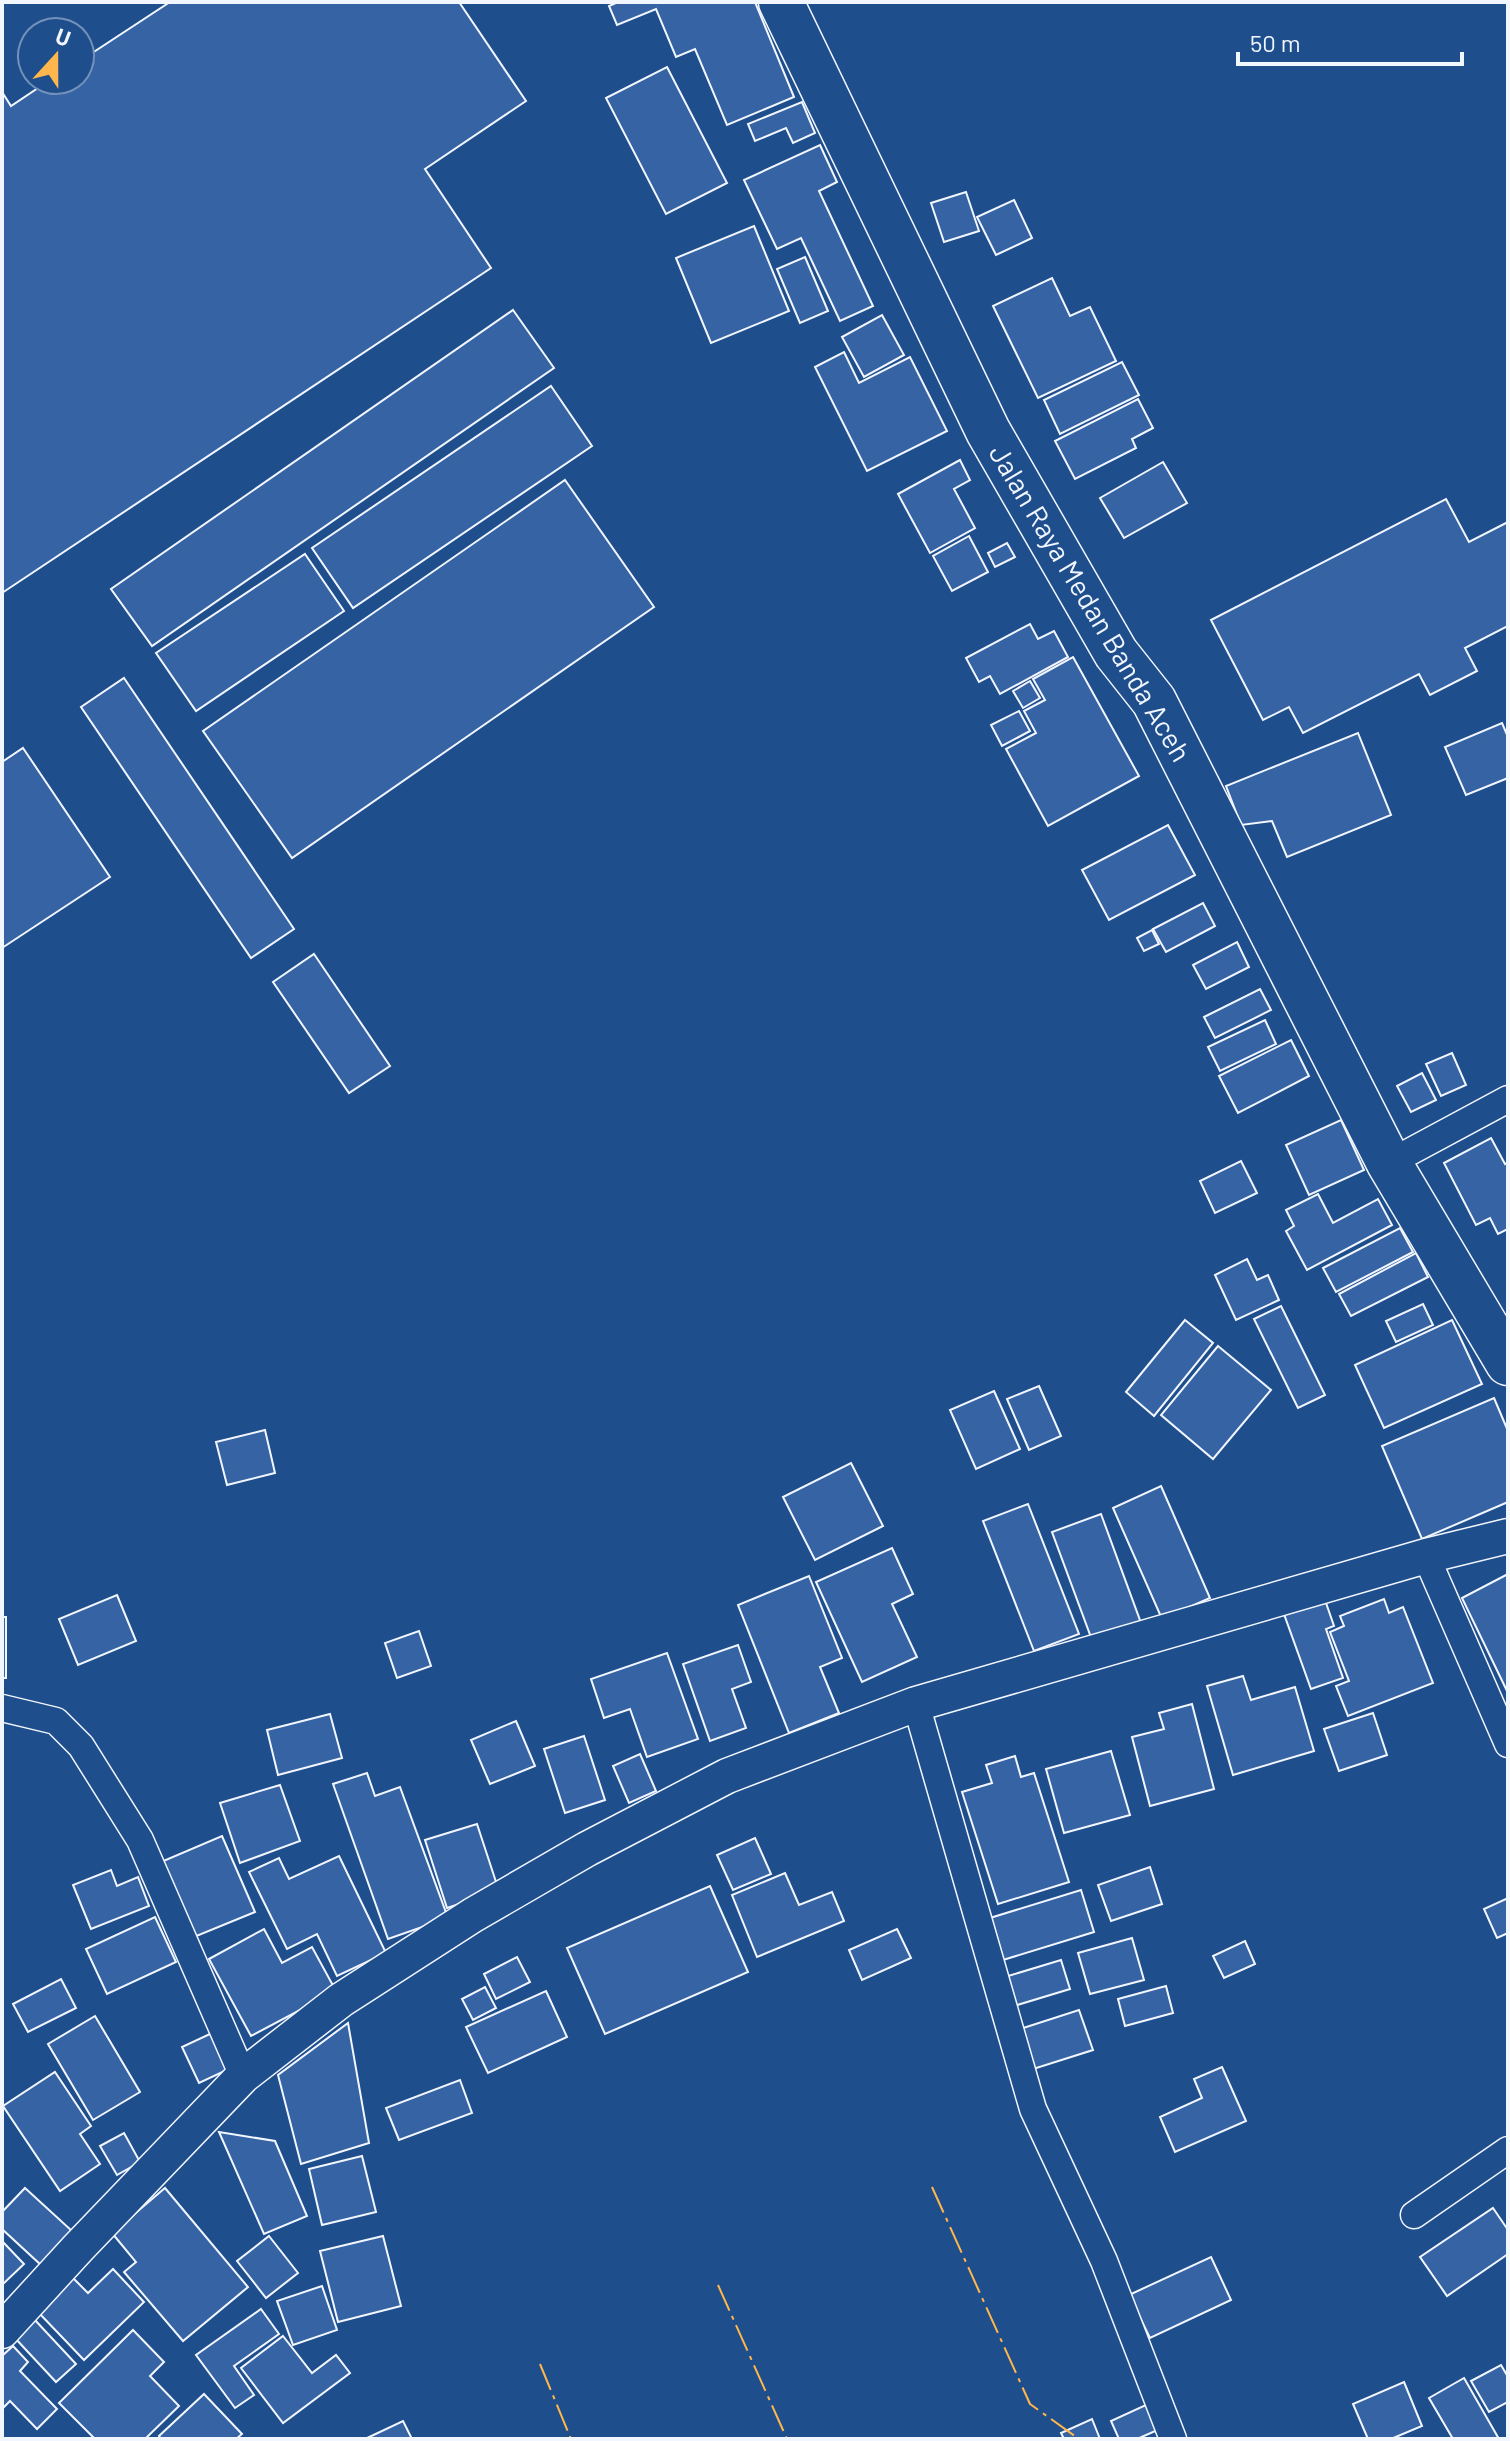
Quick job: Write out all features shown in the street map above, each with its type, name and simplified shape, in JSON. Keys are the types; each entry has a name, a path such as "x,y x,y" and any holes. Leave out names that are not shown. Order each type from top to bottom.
{"highway":[{"name":"Jalan Raya Medan Banda Aceh","path":"781,2 988,431 1116,653 1154,701 1389,1163 1508,1363"}],"street":[{"path":"1389,1163 1508,1099"},
{"path":"2,2331 243,2076 341,2000 473,1915 587,1849 727,1776 916,1704 1426,1556 1508,1536"},
{"path":"1426,1556 1508,1744"},
{"path":"916,1704 1033,2109 1104,2261 1173,2439"},
{"path":"2,1708 56,1721 81,1746 140,1840 243,2076"},
{"path":"1414,2215 1508,2150"}],"building":[{"path":"170,2 459,2 526,101 425,169 491,268 2,593 2,92 11,106 26,96 96,96 96,51"},
{"path":"618,2 755,2 794,97 727,125 695,49 676,57 656,9 617,25 609,6"},
{"path":"667,67 727,183 666,214 606,98"},
{"path":"802,102 815,133 793,143 786,128 755,141 748,124"},
{"path":"820,145 837,182 819,191 873,306 840,321 801,238 777,249 744,180"},
{"path":"966,192 979,231 944,242 931,203"},
{"path":"1014,200 1032,238 996,255 977,217"},
{"path":"754,226 789,311 711,343 676,258"},
{"path":"805,257 828,311 800,323 777,269"},
{"path":"1052,278 1070,316 1090,307 1116,361 1038,398 993,306"},
{"path":"513,310 554,368 152,646 111,589"},
{"path":"882,315 904,355 864,377 842,337"},
{"path":"844,352 859,383 910,357 947,431 867,471 815,367"},
{"path":"1122,362 1139,395 1060,434 1044,400"},
{"path":"551,386 592,446 353,608 312,548"},
{"path":"1138,399 1153,428 1132,439 1136,448 1075,479 1055,441"},
{"path":"960,460 970,480 954,489 975,528 930,553 898,494"},
{"path":"1163,462 1187,503 1124,538 1100,498"},
{"path":"565,480 654,607 292,858 203,731"},
{"path":"1446,499 1469,542 1508,522 1508,626 1465,648 1477,671 1430,695 1419,674 1303,733 1289,707 1263,720 1211,620"},
{"path":"969,536 988,572 952,591 933,556"},
{"path":"1007,543 1015,557 995,567 988,553"},
{"path":"305,554 344,611 196,711 156,653"},
{"path":"1030,624 1038,639 1054,631 1068,657 1000,694 990,676 979,682 966,658"},
{"path":"1073,657 1139,776 1048,826 1006,749 1036,733 1024,711 1045,700 1033,679"},
{"path":"124,678 294,929 251,958 81,707"},
{"path":"1030,681 1040,698 1023,708 1013,691"},
{"path":"1019,711 1030,731 1002,746 991,725"},
{"path":"1502,723 1508,737 1508,778 1466,795 1445,747"},
{"path":"1358,733 1391,815 1287,857 1272,821 1241,825 1226,786"},
{"path":"23,748 110,877 2,948 2,762"},
{"path":"1168,825 1195,875 1109,920 1082,870"},
{"path":"1203,903 1215,926 1166,952 1153,929"},
{"path":"1152,930 1159,944 1144,951 1137,938"},
{"path":"1237,942 1249,967 1206,989 1193,965"},
{"path":"314,954 390,1066 349,1093 273,982"},
{"path":"1260,989 1271,1010 1215,1038 1204,1017"},
{"path":"1265,1020 1276,1044 1220,1071 1208,1047"},
{"path":"1291,1040 1309,1076 1238,1113 1219,1076"},
{"path":"1452,1053 1466,1085 1441,1096 1426,1064"},
{"path":"1422,1073 1436,1100 1411,1112 1397,1086"},
{"path":"1341,1120 1364,1170 1309,1195 1286,1145"},
{"path":"1491,1138 1505,1164 1508,1162 1508,1229 1498,1234 1490,1218 1476,1225 1444,1163"},
{"path":"1241,1161 1257,1193 1215,1213 1200,1181"},
{"path":"1318,1194 1333,1223 1378,1199 1392,1225 1307,1270 1286,1231 1294,1226 1286,1210"},
{"path":"1400,1228 1413,1252 1336,1292 1323,1268"},
{"path":"1416,1253 1428,1277 1351,1316 1339,1294"},
{"path":"1247,1259 1257,1280 1268,1275 1279,1300 1236,1320 1215,1275"},
{"path":"1423,1304 1433,1325 1396,1342 1386,1321"},
{"path":"1281,1306 1325,1395 1298,1408 1254,1319"},
{"path":"1185,1320 1213,1343 1154,1416 1126,1392"},
{"path":"1452,1320 1482,1384 1384,1428 1355,1365"},
{"path":"1218,1346 1271,1390 1213,1459 1161,1415"},
{"path":"1039,1386 1061,1436 1029,1450 1007,1399"},
{"path":"994,1391 1020,1449 976,1469 950,1410"},
{"path":"1494,1398 1508,1431 1508,1502 1422,1539 1382,1446"},
{"path":"265,1430 275,1473 227,1485 216,1442"},
{"path":"851,1463 883,1526 815,1560 783,1497"},
{"path":"1161,1486 1210,1598 1162,1619 1113,1508"},
{"path":"1028,1504 1079,1634 1034,1651 983,1521"},
{"path":"1101,1514 1141,1623 1092,1640 1052,1532"},
{"path":"892,1548 913,1594 892,1604 917,1657 862,1682 816,1582"},
{"path":"1508,1574 1508,1693 1462,1598"},
{"path":"809,1576 842,1658 820,1667 839,1713 789,1733 738,1605"},
{"path":"117,1595 136,1641 78,1665 59,1619"},
{"path":"1384,1599 1389,1613 1403,1607 1433,1683 1348,1716 1336,1686 1349,1681 1330,1632 1344,1626 1340,1616"},
{"path":"1325,1600 1334,1626 1326,1629 1343,1678 1311,1689 1284,1614"},
{"path":"2,1617 6,1617 6,1678 2,1678"},
{"path":"419,1631 431,1666 397,1678 385,1643"},
{"path":"738,1645 751,1682 732,1689 746,1728 710,1741 683,1664"},
{"path":"667,1653 698,1739 647,1757 630,1709 604,1718 591,1679"},
{"path":"1243,1676 1251,1700 1295,1687 1314,1751 1233,1775 1207,1686"},
{"path":"1192,1704 1214,1789 1150,1806 1132,1737 1164,1729 1159,1713"},
{"path":"1373,1713 1387,1755 1339,1771 1324,1729"},
{"path":"330,1714 342,1758 278,1775 267,1730"},
{"path":"516,1721 535,1766 490,1784 471,1740"},
{"path":"584,1736 605,1800 565,1813 544,1749"},
{"path":"1111,1751 1130,1815 1064,1833 1046,1769"},
{"path":"640,1754 656,1791 629,1803 613,1766"},
{"path":"1015,1756 1021,1777 1034,1773 1069,1882 998,1904 962,1792 992,1783 986,1765"},
{"path":"367,1773 375,1796 400,1787 448,1918 388,1939 333,1784"},
{"path":"280,1785 300,1841 240,1863 220,1803"},
{"path":"477,1824 499,1891 447,1908 425,1840"},
{"path":"222,1836 255,1912 194,1937 161,1862"},
{"path":"755,1838 771,1874 733,1890 717,1855"},
{"path":"339,1856 386,1953 337,1976 317,1934 287,1949 249,1872 279,1858 289,1879"},
{"path":"1150,1867 1162,1904 1111,1921 1098,1885"},
{"path":"111,1870 117,1886 138,1877 149,1906 91,1929 73,1885"},
{"path":"785,1873 799,1905 832,1892 844,1921 757,1957 732,1895"},
{"path":"710,1886 748,1972 605,2034 567,1948"},
{"path":"1081,1890 1094,1932 1003,1960 990,1918"},
{"path":"1508,1898 1508,1933 1497,1938 1484,1909"},
{"path":"155,1917 176,1962 107,1994 86,1949"},
{"path":"264,1929 282,1963 312,1947 336,1991 251,2036 209,1959"},
{"path":"897,1929 911,1958 862,1980 849,1950"},
{"path":"1132,1938 1144,1980 1090,1994 1078,1953"},
{"path":"1245,1941 1255,1964 1224,1978 1213,1956"},
{"path":"517,1957 530,1982 496,1999 484,1974"},
{"path":"1061,1960 1070,1989 1014,2006 1005,1977"},
{"path":"61,1979 76,2008 28,2032 13,2004"},
{"path":"1166,1986 1173,2013 1125,2026 1118,1999"},
{"path":"485,1987 496,2008 473,2020 462,1999"},
{"path":"546,1991 567,2037 488,2073 466,2027"},
{"path":"1079,2010 1093,2050 1030,2070 1017,2030"},
{"path":"95,2016 140,2092 93,2120 48,2044"},
{"path":"348,2023 369,2143 301,2164 278,2075"},
{"path":"212,2033 229,2069 199,2083 182,2047"},
{"path":"1222,2067 1246,2121 1175,2152 1160,2117 1202,2098 1194,2079"},
{"path":"55,2072 91,2126 80,2134 100,2164 60,2191 3,2106"},
{"path":"460,2080 472,2113 399,2140 386,2108"},
{"path":"219,2132 275,2141 307,2216 264,2234"},
{"path":"124,2133 140,2162 117,2175 100,2146"},
{"path":"362,2156 376,2212 322,2225 309,2169"},
{"path":"25,2188 72,2231 41,2265 2,2229 2,2212"},
{"path":"165,2188 248,2287 183,2341 124,2272 136,2262 112,2233"},
{"path":"1493,2208 1508,2230 1508,2254 1447,2296 1420,2257"},
{"path":"269,2236 298,2273 266,2298 237,2261"},
{"path":"383,2236 401,2306 338,2322 320,2251"},
{"path":"2,2241 24,2264 2,2285"},
{"path":"1211,2257 1231,2300 1150,2338 1129,2295"},
{"path":"113,2269 144,2302 84,2360 38,2312 73,2278 88,2293"},
{"path":"322,2286 337,2330 293,2345 277,2301"},
{"path":"261,2309 279,2334 234,2366 254,2395 235,2408 196,2355"},
{"path":"34,2319 76,2364 56,2382 14,2337"},
{"path":"133,2330 164,2362 150,2376 179,2406 145,2439 95,2439 59,2403"},
{"path":"283,2336 312,2373 336,2355 350,2373 283,2423 241,2368"},
{"path":"13,2346 28,2362 20,2371 57,2409 37,2429 10,2401 2,2409 2,2356"},
{"path":"1501,2365 1508,2377 1508,2402 1489,2412 1471,2381"},
{"path":"1464,2378 1499,2439 1453,2439 1429,2398"},
{"path":"1404,2382 1422,2426 1391,2439 1368,2439 1353,2404"},
{"path":"204,2394 242,2434 236,2439 161,2439 159,2436"},
{"path":"1148,2404 1160,2429 1137,2439 1119,2439 1111,2421"},
{"path":"1092,2419 1100,2439 1064,2439 1061,2433"},
{"path":"403,2421 412,2439 365,2439"}],"power":[{"path":"932,2187 1030,2404 1079,2439"},
{"path":"718,2285 787,2439"},
{"path":"540,2364 571,2439"}]}
